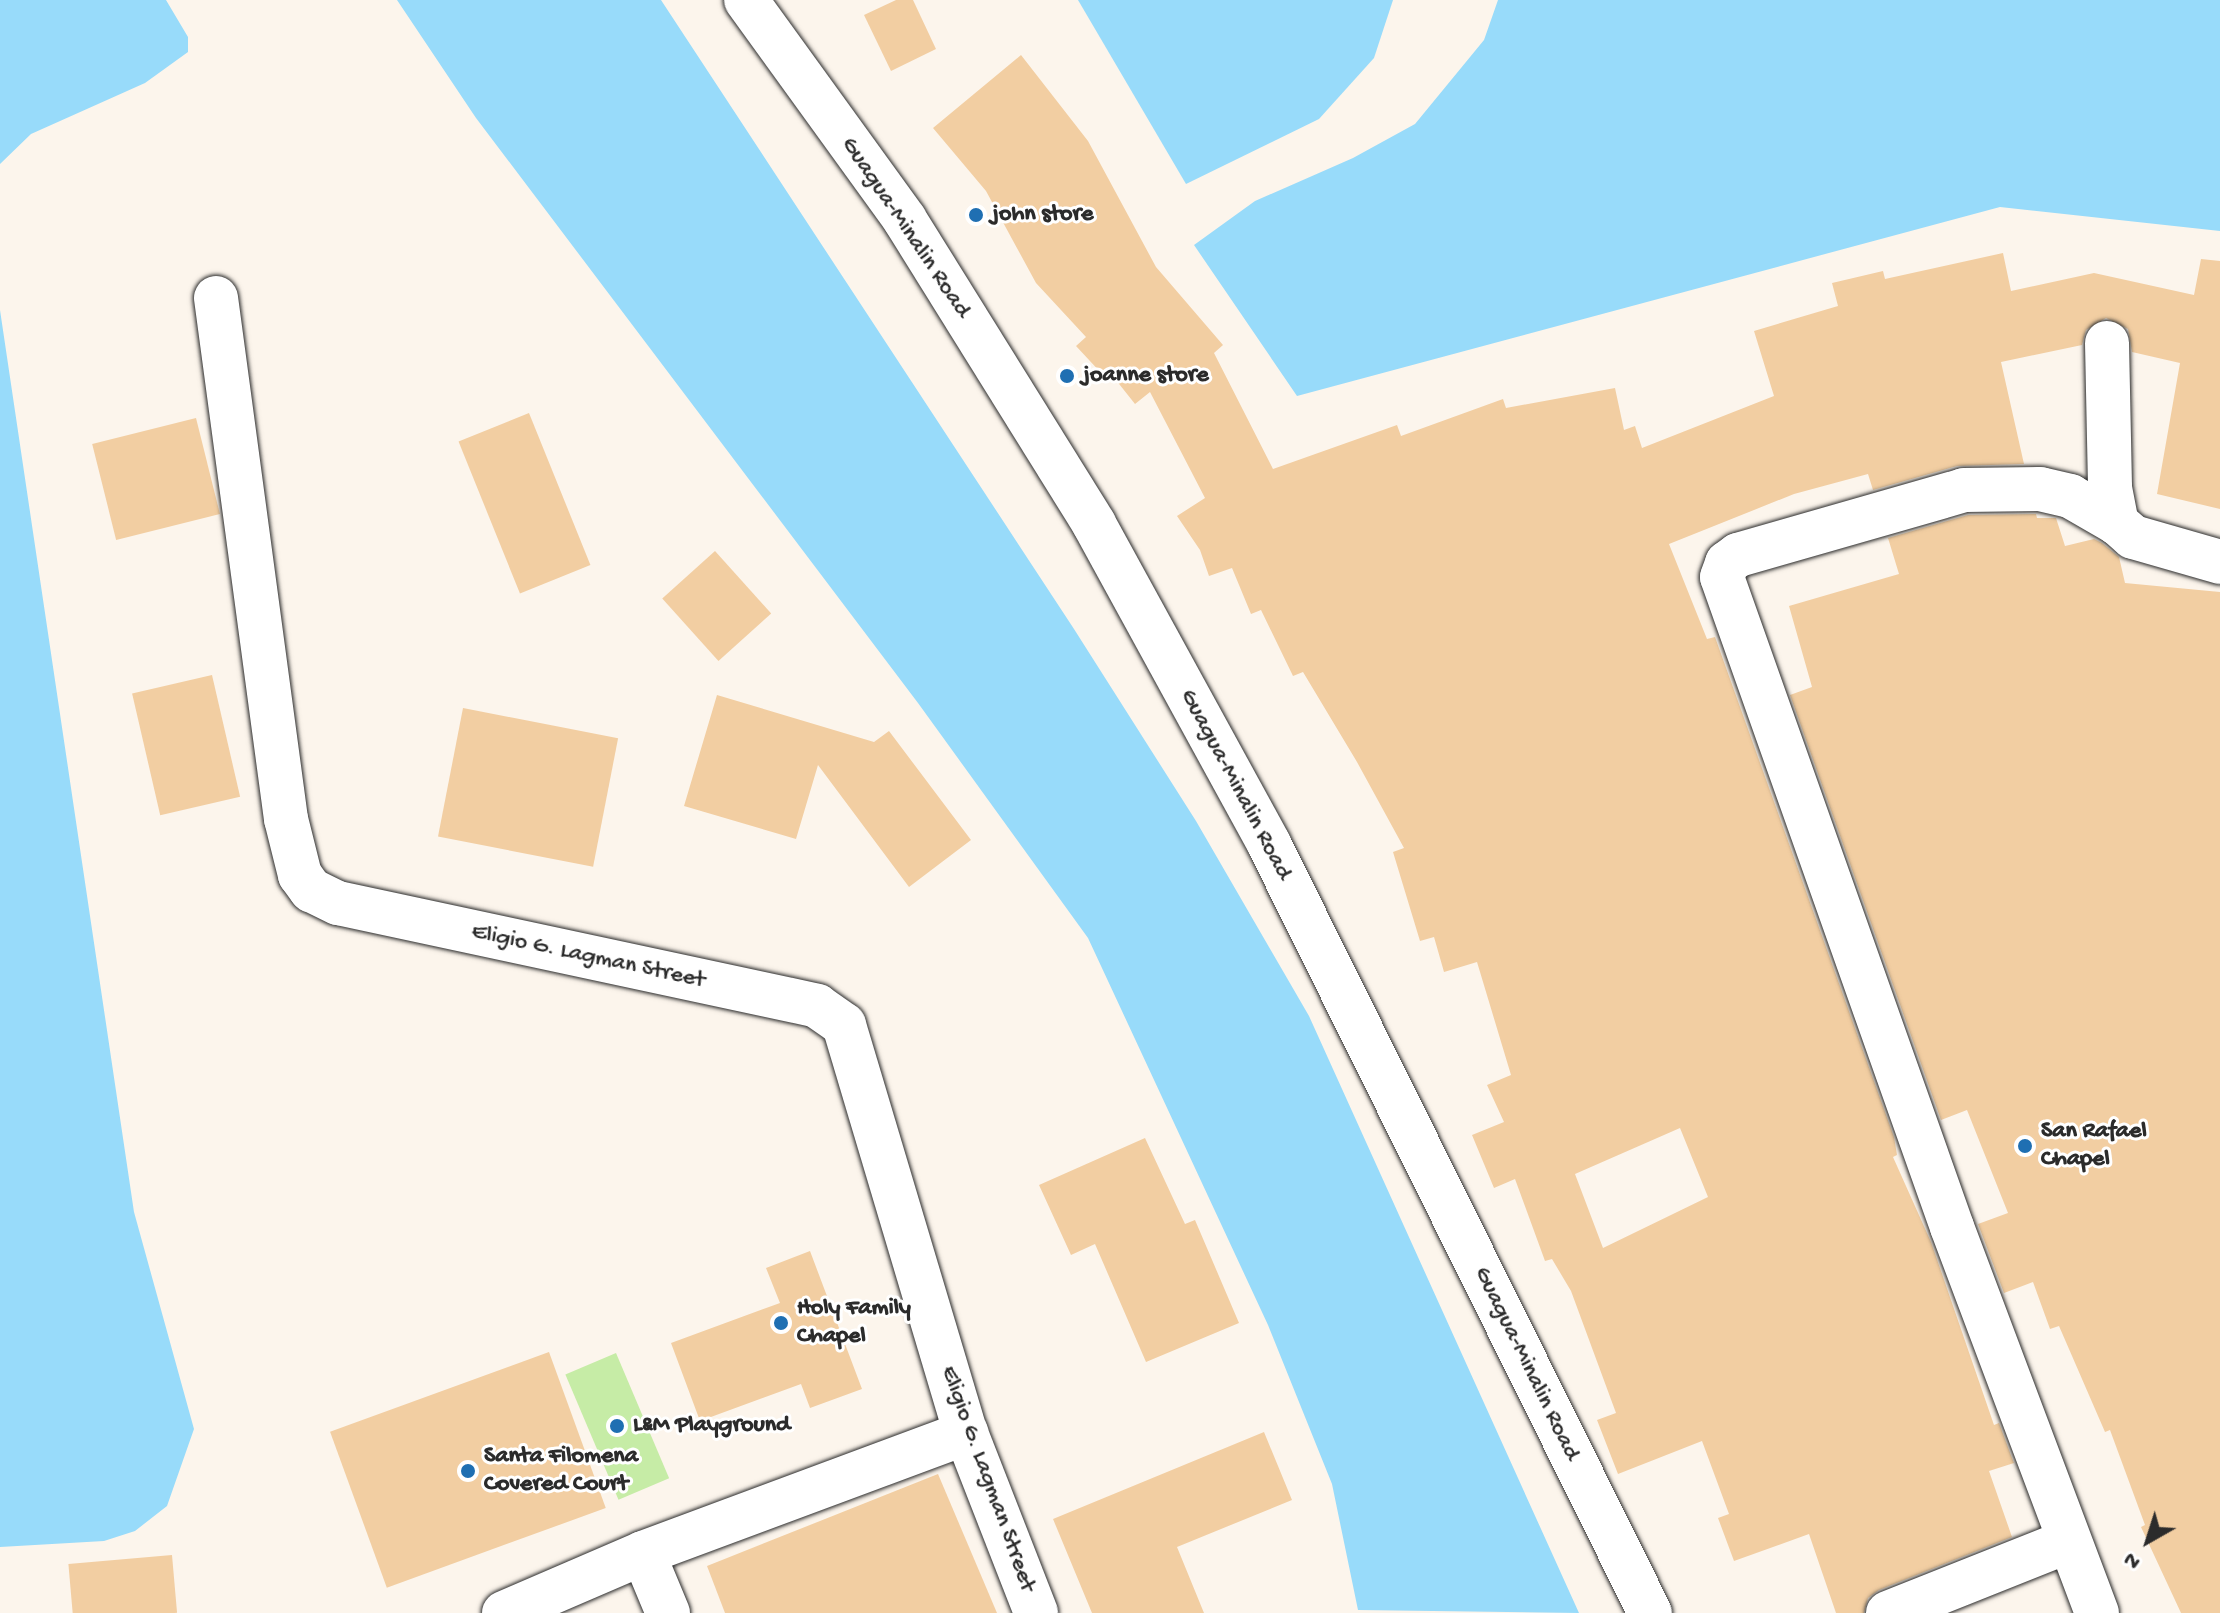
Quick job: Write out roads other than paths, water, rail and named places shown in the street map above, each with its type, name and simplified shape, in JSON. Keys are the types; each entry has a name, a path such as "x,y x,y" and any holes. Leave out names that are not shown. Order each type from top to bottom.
{"street":[{"name":"Guagua-Minalin Road","path":"746,0 905,220 1094,524 1269,844 1650,1613"},
{"name":"Eligio G. Lagman Street","path":"216,298 286,819 300,875 311,890 338,903 829,1011 844,1025 966,1433 1036,1613"},
{"path":"2107,343 2110,488 2117,523"},
{"path":"2097,1613 1722,577 1738,555 1964,490 2040,489 2070,496 2117,523 2133,537 2220,562"},
{"path":"504,1613 643,1553 966,1433"},
{"path":"1888,1613 2069,1541"},
{"path":"643,1553 668,1613"}],"water":[{"path":"0,0 166,0 188,37 188,52 145,83 31,134 0,164"},
{"path":"397,0 661,0 1074,629 1196,821 1309,1016 1579,1613 1358,1610 1332,1484 1268,1325 1088,938 918,703 476,118"},
{"path":"1078,0 1393,0 1374,58 1319,119 1186,184"},
{"path":"1498,0 2220,0 2220,231 2000,207 1297,396 1194,245 1255,201 1353,158 1415,124 1484,40"},
{"path":"0,310 134,1212 194,1429 167,1506 135,1531 104,1541 0,1547"}],"place":[{"name":"john store","path":"976,215"},
{"name":"joanne store","path":"1067,376"},
{"name":"San Rafael Chapel","path":"2025,1146"},
{"name":"Holy Family Chapel","path":"781,1323"},
{"name":"L&M Playground","path":"617,1426"},
{"name":"Santa Filomena Covered Court","path":"468,1471"}]}
